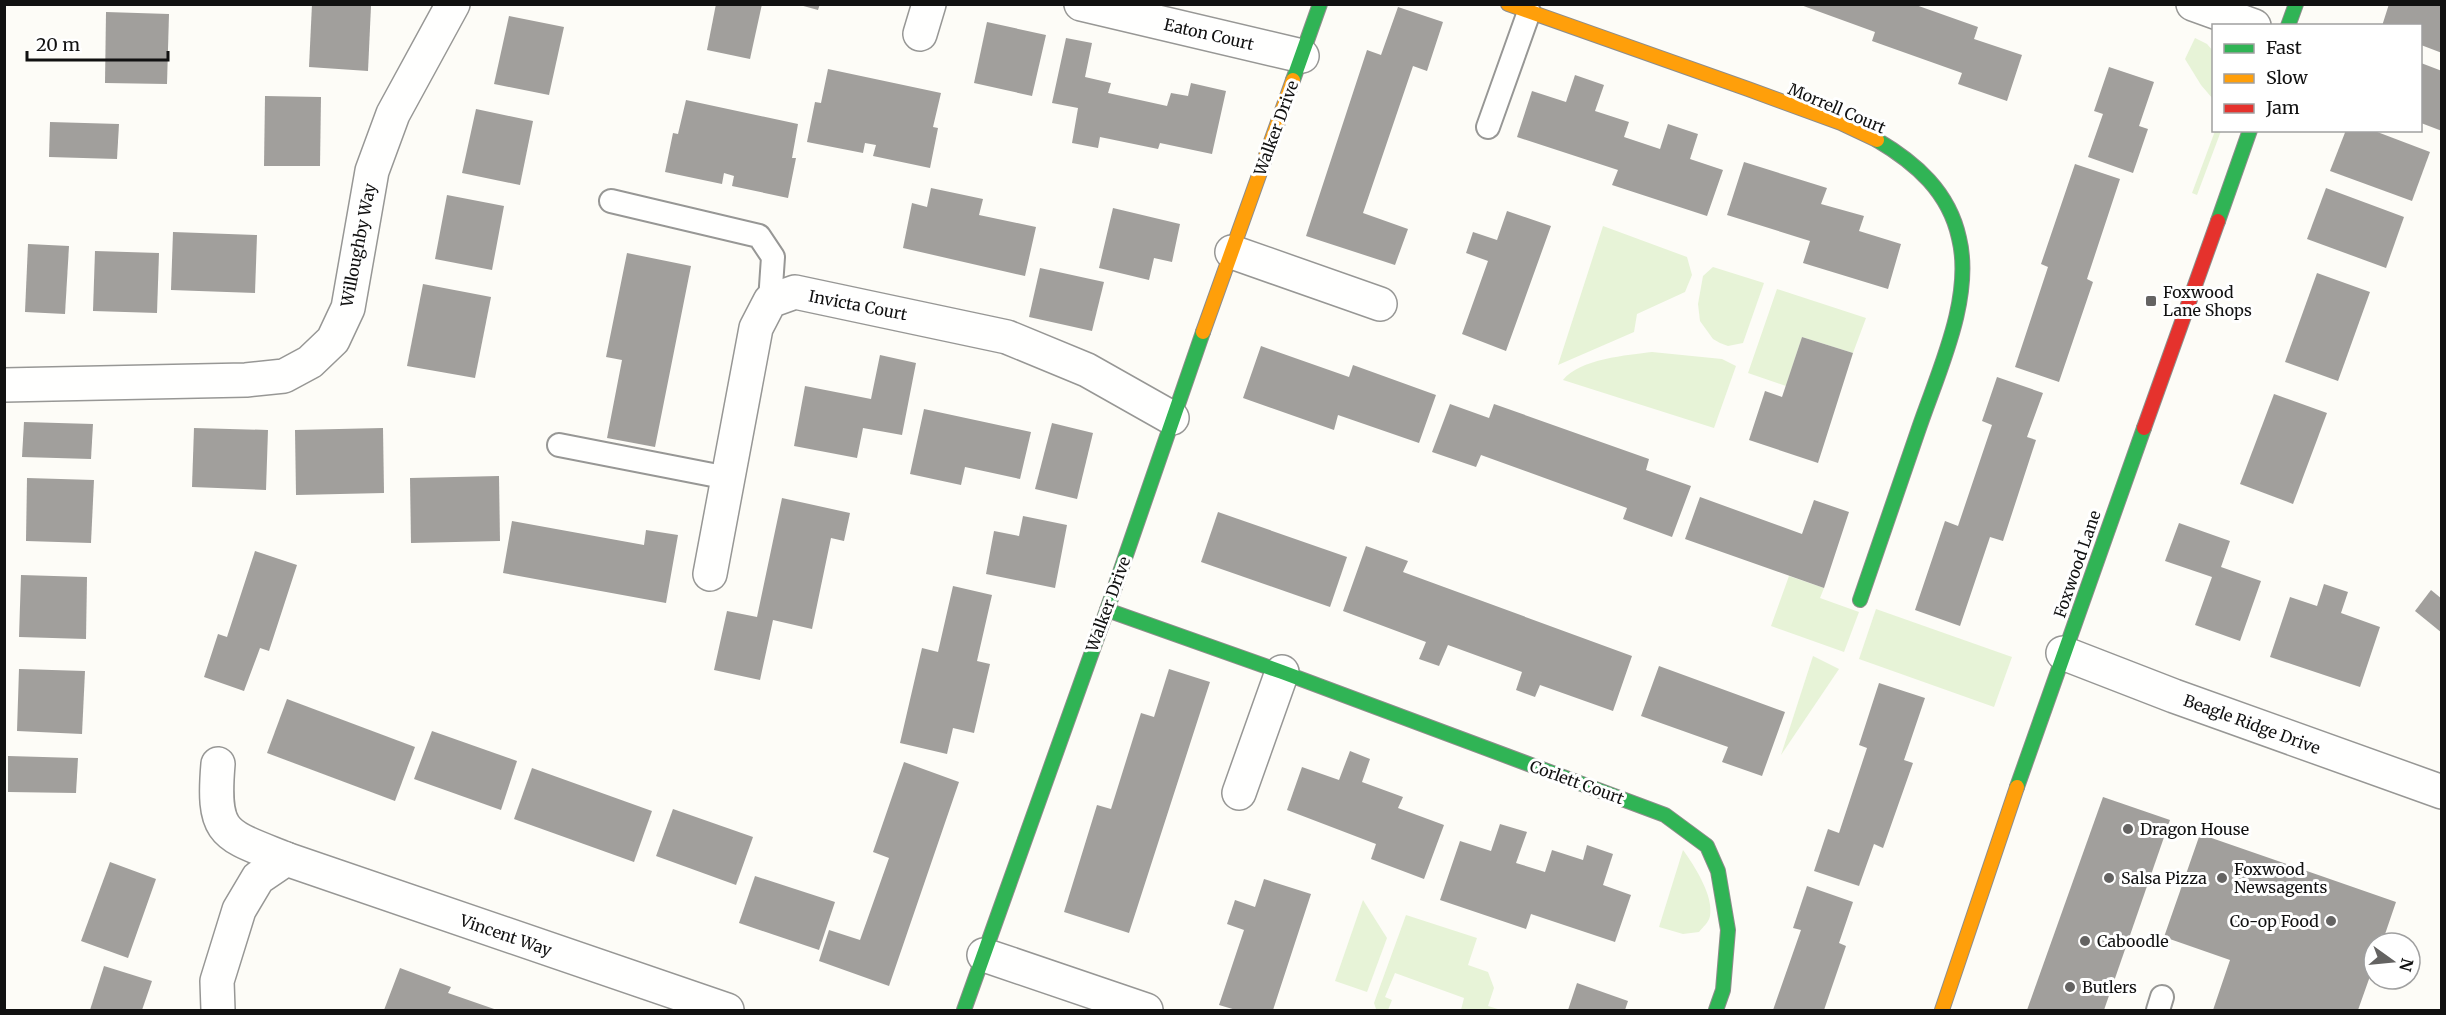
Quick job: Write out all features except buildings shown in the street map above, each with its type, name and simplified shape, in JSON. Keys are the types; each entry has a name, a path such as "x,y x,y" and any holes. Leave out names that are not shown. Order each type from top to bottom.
{"street":[{"name":"Willoughby Way","path":"4,385 246,380 284,376 310,362 333,340 348,308 372,171 393,114 453,4"},
{"name":"Eaton Court","path":"1082,4 1302,56"},
{"name":"Walker Drive","path":"964,1011 1320,4"},
{"name":"Morrell Court","path":"1508,4 1757,93 1873,138 1909,161 1937,189 1955,221 1964,253 1963,287 1954,325 1860,600"},
{"path":"2193,4 2248,24"},
{"path":"2289,24 2296,4"},
{"name":"Foxwood Lane","path":"1942,1011 2063,653 2249,132"},
{"path":"1233,252 1380,304"},
{"name":"Invicta Court","path":"770,301 795,292 1008,337 1087,370 1172,418"},
{"path":"710,574 756,328 770,301"},
{"name":"Corlett Court","path":"1107,610 1282,672 1665,815 1707,846 1718,871 1728,930 1723,990 1716,1011"},
{"name":"Beagle Ridge Drive","path":"2063,653 2174,696 2442,792"},
{"path":"1239,793 1282,672"},
{"name":"Vincent Way","path":"218,764 215,796 222,826 238,840 286,859 727,1011"},
{"path":"218,1011 218,981 239,910 258,878 286,859"},
{"path":"984,955 1146,1011"}],"lane":[{"path":"1488,127 1529,12"},
{"path":"611,201 759,236 772,257 770,301"},
{"path":"559,445 728,478"}],"green space":[{"path":"2195,38 2207,44 2212,50 2212,98 2201,85 2185,59"},
{"path":"2215,132 2221,132 2197,195 2192,193"},
{"path":"1603,226 1687,257 1692,275 1685,292 1637,314 1634,332 1558,365"},
{"path":"1713,267 1764,283 1743,343 1728,346 1720,343 1713,339 1700,321 1698,304 1703,276"},
{"path":"1777,289 1866,318 1853,353 1802,337 1786,386 1748,373"},
{"path":"1652,352 1722,359 1736,366 1714,428 1563,380 1580,367 1604,359"},
{"path":"1789,576 1824,588 1820,598 1859,612 1844,652 1771,626"},
{"path":"1876,609 2012,657 1994,707 1859,659"},
{"path":"1813,656 1839,669 1781,755"},
{"path":"1683,850 1706,890 1710,916 1699,932 1683,934 1659,927"},
{"path":"1363,900 1387,938 1367,992 1335,981"},
{"path":"1406,915 1477,938 1468,965 1488,972 1494,988 1488,1006 1501,1010 1461,1010 1464,998 1395,973 1385,997 1392,1000 1388,1010 1376,1009 1374,1003"}],"traffic: fast":[{"path":"1293,80 1320,4"},
{"path":"2289,24 2296,4"},
{"path":"2218,221 2249,132"},
{"path":"1860,600 1943,361 1958,311 1962,286 1959,238 1954,222 1939,193 1917,169 1877,140"},
{"path":"964,1010 1107,610 1203,332"},
{"path":"2017,787 2144,428"},
{"path":"1107,610 1282,672 1665,815 1707,846 1718,871 1728,930 1723,990 1716,1010"}],"traffic: slow":[{"path":"1508,4 1841,123 1877,140"},
{"path":"1203,332 1293,80"},
{"path":"1942,1010 2017,787"}],"traffic: jam":[{"path":"2144,428 2218,221"}],"place":[{"name":"Foxwood Lane Shops","path":"2151,301"},
{"name":"Dragon House","path":"2128,829"},
{"name":"Salsa Pizza","path":"2109,878"},
{"name":"Foxwood Newsagents","path":"2222,878"},
{"name":"Co-op Food","path":"2331,921"},
{"name":"Caboodle","path":"2085,941"},
{"name":"Butlers","path":"2070,987"}]}
